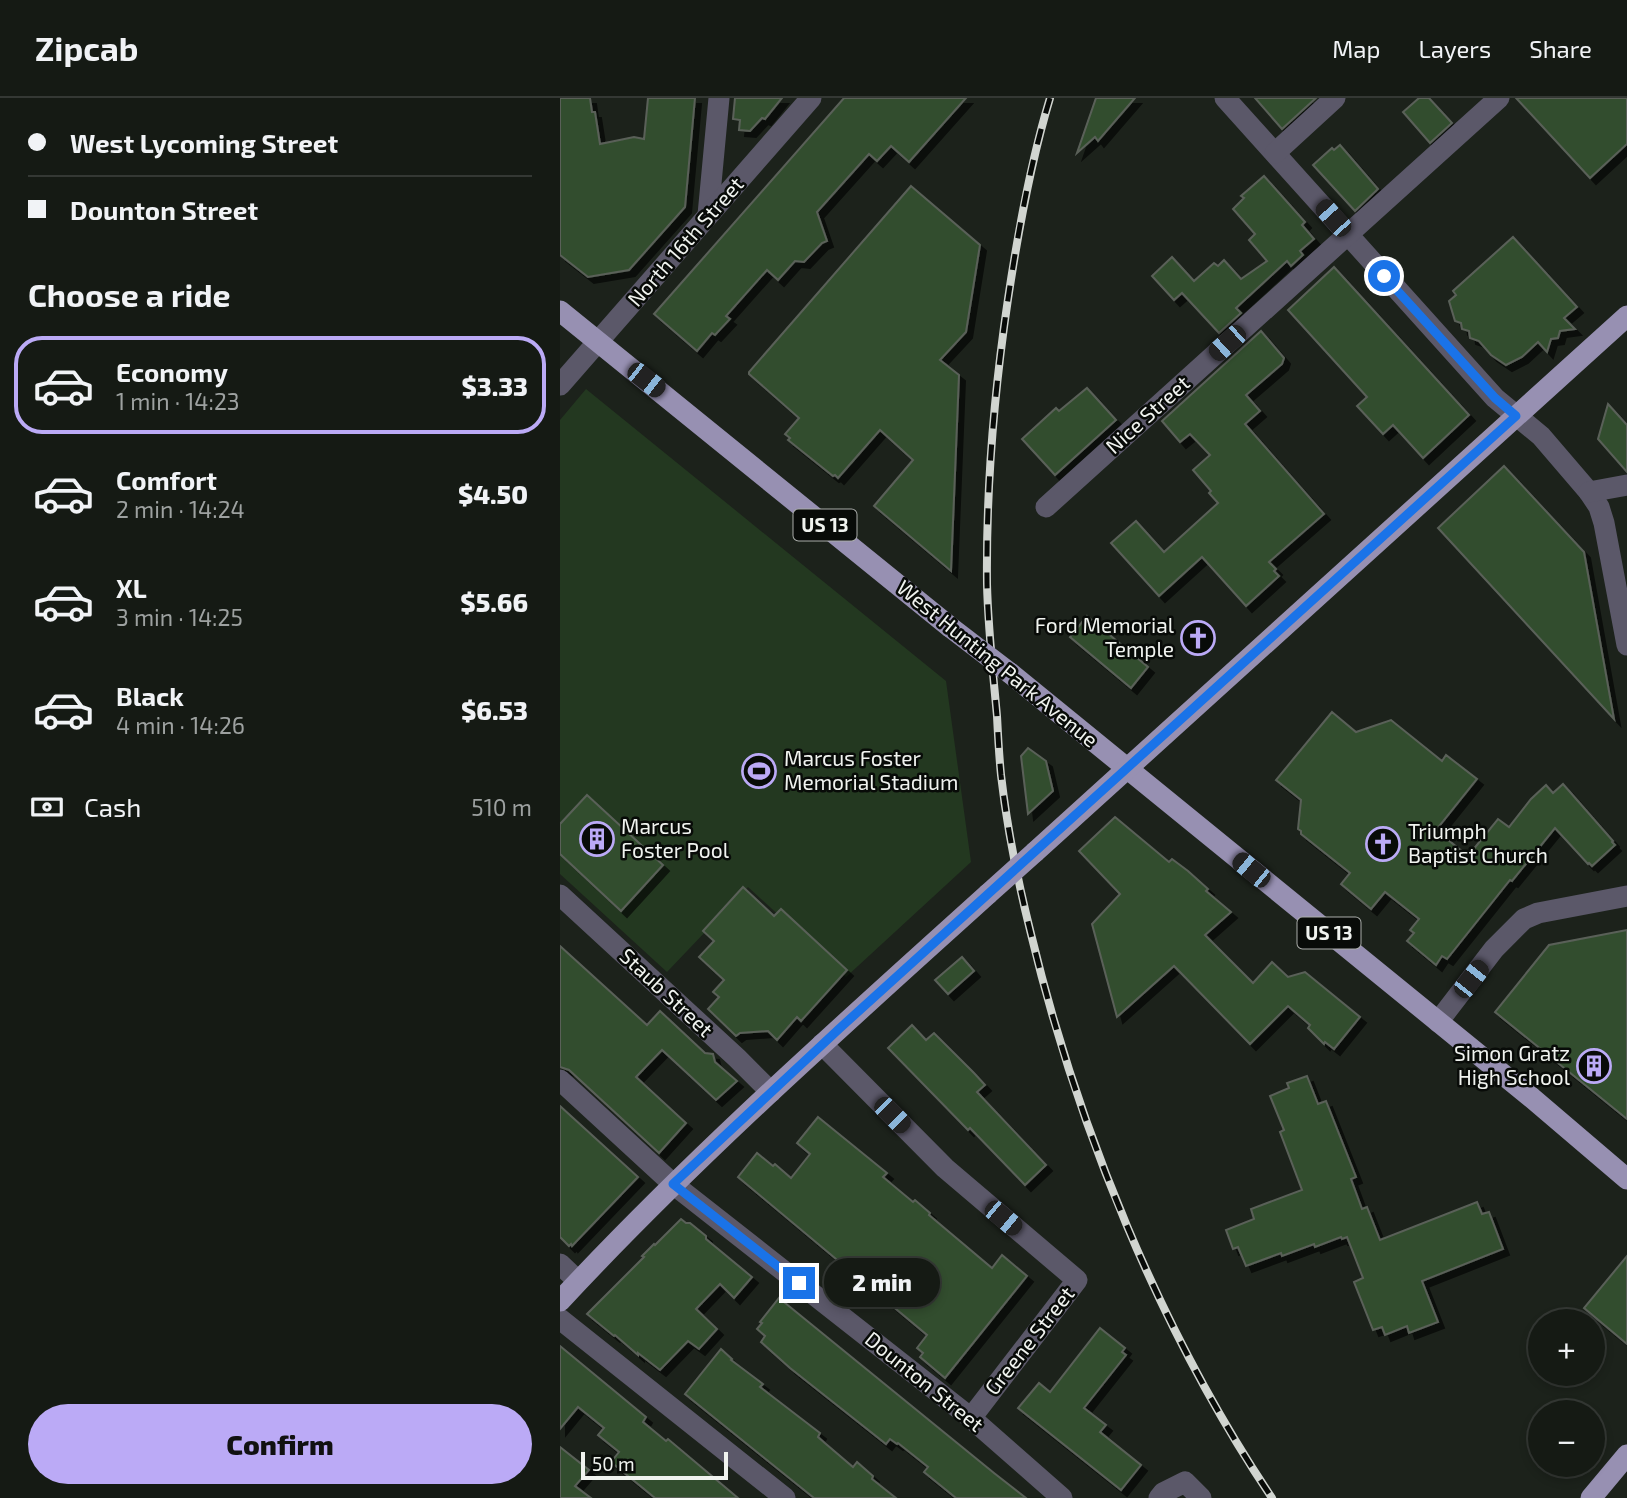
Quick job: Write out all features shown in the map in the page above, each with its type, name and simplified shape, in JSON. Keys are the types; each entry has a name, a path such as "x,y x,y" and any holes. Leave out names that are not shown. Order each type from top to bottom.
{"main road":[{"name":"West Hunting Park Avenue","path":"560,310 1532,1098 1627,1180"},
{"path":"560,1301 673,1184 822,1044 1627,316"},
{"path":"1591,1498 1627,1455"}],"street":[{"path":"708,215 719,98"},
{"name":"North 16th Street","path":"560,385 811,98"},
{"path":"1225,98 1495,398 1541,436 1590,492 1604,523 1627,645"},
{"path":"1275,153 1335,98"},
{"name":"Nice Street","path":"1046,507 1499,98"},
{"path":"1590,492 1627,485"},
{"name":"Staub Street","path":"560,895 727,1048 771,1092"},
{"path":"1438,1022 1494,949 1524,919 1538,913 1627,896"},
{"name":"Greene Street","path":"822,1044 945,1168 1077,1280 971,1418"},
{"name":"Dounton Street","path":"560,1080 673,1184 971,1418 1052,1495"},
{"path":"560,1264 579,1282"},
{"path":"560,1319 785,1498"},
{"path":"1159,1498 1163,1493 1185,1482 1201,1498"}],"green space":[{"name":"Marcus Foster Memorial Stadium","path":"586,389 946,681 971,862 846,977 748,887 667,972 560,874 560,420"}],"building":[{"path":"560,98 590,98 600,144 634,137 644,139 648,98 695,98 685,207 629,270 588,277 560,255"},
{"path":"735,98 782,98 765,119 762,118 750,131 739,130 740,120 733,119"},
{"path":"844,98 966,98 909,162 891,146 877,161 869,154 817,212 827,241 804,262 795,261 778,280 767,270 726,316 730,319 715,335 712,333 697,351 654,314"},
{"path":"1096,98 1135,98 1098,141 1095,137 1077,153"},
{"path":"1255,98 1316,98 1282,129"},
{"path":"1419,98 1429,98 1452,123 1430,143 1403,112"},
{"path":"1516,98 1627,98 1627,144 1590,178"},
{"path":"1340,145 1378,189 1355,211 1313,165 1332,148 1334,150"},
{"path":"1264,176 1305,222 1302,225 1314,239 1300,251 1303,255 1291,266 1287,261 1236,308 1241,313 1219,333 1182,293 1174,300 1152,276 1172,257 1194,281 1214,263 1218,266 1224,260 1241,279 1267,261 1249,240 1255,234 1233,209 1244,198 1241,196"},
{"path":"911,186 980,245 966,332 940,360 959,375 951,571 874,506 913,460 880,430 838,478 833,476 788,440 790,438 785,434 799,418 749,374"},
{"path":"1513,237 1577,307 1564,318 1575,329 1560,331 1558,338 1551,339 1547,352 1538,342 1522,357 1506,365 1491,355 1479,341 1470,338 1469,331 1462,329 1461,323 1455,321 1449,301 1456,295 1453,291"},
{"path":"1334,267 1469,415 1423,458 1393,425 1383,434 1357,406 1367,397 1288,310"},
{"path":"1261,331 1284,358 1282,364 1246,395 1260,411 1245,424 1324,514 1269,562 1279,576 1246,606 1202,557 1159,596 1111,543 1136,521 1164,552 1218,503 1193,470 1210,455 1190,434 1180,442 1162,421"},
{"path":"1087,388 1116,420 1055,475 1022,439 1056,408 1059,411"},
{"path":"1608,404 1627,425 1627,472 1598,439"},
{"path":"1504,466 1584,552 1614,719 1438,528"},
{"path":"1087,616 1148,667 1131,688 1070,637"},
{"name":"Triumph Baptist Church","path":"1332,712 1356,732 1391,720 1442,761 1446,755 1477,779 1436,830 1468,856 1498,819 1509,827 1546,785 1553,793 1563,784 1615,845 1592,866 1555,828 1447,959 1442,956 1436,965 1407,941 1414,933 1410,930 1419,919 1385,892 1371,909 1341,884 1350,873 1301,834 1298,829 1301,800 1276,780"},
{"path":"1028,748 1046,761 1053,791 1028,814 1021,756"},
{"name":"Marcus Foster Pool","path":"587,795 663,865 621,911 560,854 560,824"},
{"path":"1115,817 1169,862 1172,859 1188,871 1231,912 1205,935 1253,983 1272,962 1288,977 1305,972 1360,1017 1334,1049 1325,1042 1324,1044 1308,1028 1310,1025 1288,1006 1250,1044 1174,966 1117,1017 1092,924 1120,894 1079,851"},
{"path":"743,887 774,916 781,909 847,970 801,1021 797,1017 777,1040 768,1031 740,1033 736,1036 708,1009 719,997 713,992 724,980 699,957 714,941 703,931"},
{"name":"Simon Gratz High School","path":"1627,930 1627,1119 1495,1012 1549,945"},
{"path":"560,946 647,1025 660,1011 705,1053 713,1054 715,1062 737,1081 716,1100 662,1050 636,1077 686,1123 659,1153 569,1070 560,1067"},
{"path":"962,957 974,971 948,994 935,980"},
{"path":"912,1025 926,1040 934,1033 974,1073 985,1085 977,1092 1046,1165 1025,1185 888,1048"},
{"path":"1307,1076 1318,1104 1326,1101 1356,1177 1351,1179 1362,1209 1367,1207 1380,1240 1477,1202 1482,1214 1489,1212 1503,1249 1422,1281 1438,1322 1409,1333 1407,1326 1385,1335 1382,1327 1373,1330 1354,1282 1363,1278 1347,1237 1315,1247 1314,1244 1282,1256 1281,1253 1246,1266 1238,1247 1233,1249 1226,1230 1254,1219 1251,1209 1302,1190 1280,1132 1284,1130 1270,1096 1289,1088 1287,1083"},
{"path":"560,1106 638,1177 572,1246 560,1237"},
{"path":"818,1117 887,1173 883,1177 913,1202 915,1200 992,1268 1002,1255 1027,1276 945,1378 920,1357 923,1353 917,1348 927,1335 738,1177 757,1153 791,1178 810,1154 797,1143"},
{"path":"681,1219 706,1236 706,1239 752,1277 734,1298 720,1284 696,1309 717,1329 699,1349 688,1341 660,1370 587,1314"},
{"path":"1627,1256 1627,1344 1605,1326 1605,1309 1584,1308"},
{"path":"779,1298 1026,1498 956,1498 924,1472 928,1467 898,1443 890,1439 886,1444 790,1368 761,1342 765,1336 757,1329"},
{"path":"1100,1328 1125,1348 1122,1352 1126,1355 1084,1408 1106,1425 1100,1432 1141,1465 1121,1490 1018,1408 1039,1383 1050,1392"},
{"path":"560,1346 646,1417 643,1422 666,1441 668,1439 738,1498 655,1498 611,1462 619,1452 598,1435 604,1428 578,1407 560,1429"},
{"path":"721,1349 763,1384 760,1387 820,1433 818,1437 853,1467 857,1462 873,1476 872,1479 896,1498 814,1498 685,1394"},
{"path":"560,1447 589,1470 575,1486 591,1498 560,1498"}],"railway":[{"path":"1050,98 1020,223 999,370 992,441 987,548 988,601 1006,815 1022,895 1050,1008 1085,1118 1112,1190 1142,1261 1193,1366 1272,1498"}],"place":[{"name":"Ford Memorial Temple","path":"1198,638"},
{"name":"Marcus Foster Memorial Stadium","path":"759,771"},
{"name":"Marcus Foster Pool","path":"597,839"},
{"name":"Triumph Baptist Church","path":"1383,844"},
{"name":"Simon Gratz High School","path":"1594,1066"}],"route":[{"path":"799,1283 673,1184 840,1028 1516,416 1495,398 1384,276"}]}
